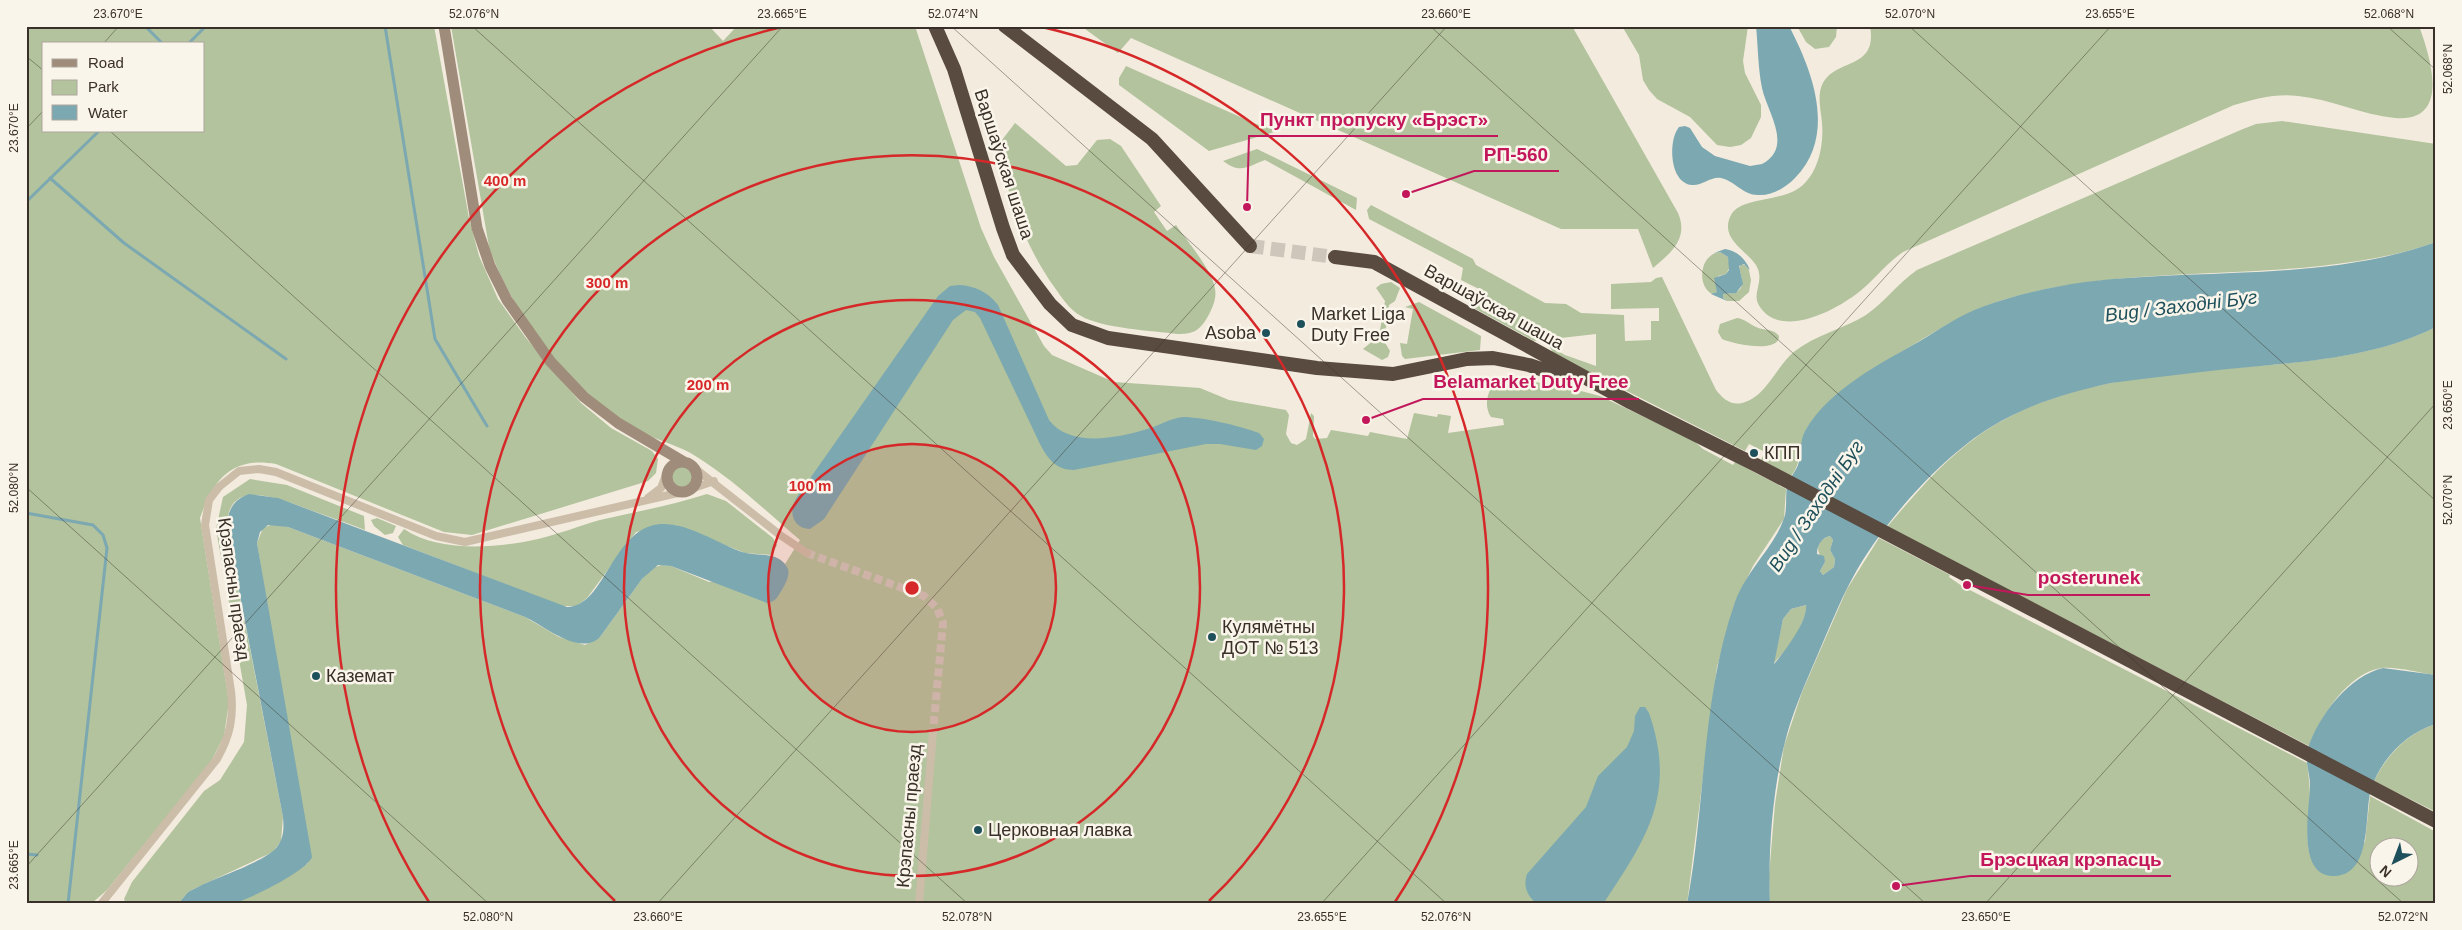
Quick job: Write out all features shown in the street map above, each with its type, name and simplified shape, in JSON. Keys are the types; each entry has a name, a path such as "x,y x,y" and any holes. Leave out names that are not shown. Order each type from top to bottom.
{"highway":[{"name":"Варшаўская шаша","path":"935,26 954,69 1003,228 1013,254 1050,304 1072,325 1108,338 1317,368 1393,374 1467,359 1509,360 1529,365 1630,402"},
{"path":"1005,26 1152,139 1250,246"},
{"name":"Варшаўская шаша","path":"1335,257 1374,262 1630,402 1758,466 2436,821"}],"street":[{"path":"444,26 477,228 498,282 526,330 567,380 608,416 653,445 688,464 714,482 780,535 807,553"},
{"path":"653,445 662,456 669,485 677,491 685,491 696,480 688,464"},
{"path":"642,502 661,488 670,466 688,464"},
{"name":"Крэпасны праезд","path":"101,904 111,900 217,759 228,739 233,714 231,691 205,525 210,500 226,480 239,472 247,470 276,472 436,536 465,542 642,502 714,482"},
{"name":"Крэпасны праезд","path":"919,904 933,732"}],"green space":[{"path":"26,26 434,26 469,218 479,256 498,299 526,338 581,403 611,428 652,451 658,459 656,473 648,481 472,535 444,532 276,464 261,462 247,464 226,474 211,492 200,518 229,702 224,736 210,764 107,890 91,904 26,904"},
{"path":"451,26 709,26 723,41 737,26 915,26 981,228 994,257 1044,346 1052,355 1114,382 1200,388 1229,400 1286,410 1289,415 1286,434 1291,443 1297,445 1306,439 1311,413 1314,416 1313,436 1315,439 1327,438 1331,430 1368,436 1370,432 1407,439 1414,413 1437,417 1438,414 1451,416 1448,433 1504,425 1503,419 1491,417 1487,406 1490,390 1502,378 1558,385 1600,396 1693,440 1703,449 1733,465 1735,462 1786,489 1784,519 1753,566 1736,601 1717,667 1687,904 232,904 274,885 308,863 257,543 263,528 273,524 288,527 525,617 559,637 585,645 600,637 642,579 655,567 662,565 671,566 709,582 787,567 785,564 800,540 711,466 683,449 639,431 614,415 569,375 530,326 514,300 489,247"},
{"path":"1081,26 1572,26 1678,213 1681,222 1680,237 1672,251 1653,268 1638,229 1561,229 1131,38 1118,53"},
{"path":"1622,26 1748,26 1743,61 1745,73 1761,105 1761,117 1751,138 1741,145 1730,147 1717,145 1690,117 1657,99 1643,80 1639,55"},
{"path":"1797,26 1837,26 1836,37 1829,47 1815,49 1806,42"},
{"path":"1870,26 2419,26 2431,70 2431,99 2424,110 2413,117 2395,118 2371,114 2322,100 2290,95 2266,97 2234,105 1903,252 1861,290 1833,308 1807,319 1780,321 1769,316 1757,302 1759,271 1731,237 1728,223 1731,215 1742,205 1788,194 1804,184 1810,177 1818,160 1822,141 1820,99 1822,85 1828,76 1862,57 1868,50 1871,40"},
{"path":"1126,66 1256,124 1278,131 1209,151 1119,85 1119,78"},
{"path":"2282,121 2436,144 2436,242 2379,257 2321,266 2123,278 2044,289 1993,303 1922,339 1865,375 1832,400 1819,412 1806,430 1798,462 1791,476 1761,460 1765,452 1749,444 1745,451 1554,354 1549,346 1565,355 1596,366 1596,334 1534,341 1472,307 1481,290 1461,280 1463,268 1369,219 1367,210 1371,205 1473,259 1476,265 1545,303 1566,304 1581,313 1624,315 1625,341 1651,340 1651,321 1659,321 1659,308 1611,309 1611,284 1651,282 1656,278 1662,277 1716,390 1728,401 1736,404 1745,402 1760,393 1789,357 1803,345 1866,315 1917,270 2243,129 2256,124"},
{"path":"1015,123 1066,166 1077,165 1097,140 1110,139 1121,146 1161,206 1154,212 1167,231 1176,225 1210,274 1215,293 1214,304 1207,318 1198,329 1178,334 1114,326 1081,316 1066,304 1044,271 1026,237 1019,221 996,148"},
{"path":"1257,149 1357,198 1356,210 1265,160 1244,168 1234,167 1223,161"},
{"path":"1720,252 1728,257 1730,267 1726,274 1718,276 1717,292 1712,294 1704,284 1702,270 1708,258"},
{"path":"1741,264 1748,266 1751,280 1749,292 1739,301 1727,301 1722,297 1723,294 1735,293 1741,288 1742,281 1739,268"},
{"path":"1391,282 1400,288 1395,301 1389,305 1384,341 1390,351 1388,357 1382,360 1363,349 1379,336 1385,301 1376,288 1381,284"},
{"path":"1419,302 1481,336 1480,350 1405,359 1402,356 1400,343 1407,344 1413,309 1405,307"},
{"path":"1737,318 1759,328 1777,333 1779,336 1777,342 1772,345 1755,346 1722,339 1718,332 1720,324"},
{"path":"2436,327 2436,675 2387,668 2369,672 2346,687 2337,698 2314,734 2309,746 1887,527 1930,478 1965,446 2010,416 2044,401 2080,390 2155,376 2289,363 2354,354 2395,343"},
{"path":"681,464 690,468 694,477 690,486 681,490 672,486 668,477 672,468"},
{"path":"250,479 287,485 364,516 365,530 282,500 253,495 241,497 233,504 228,517 228,537 283,817 281,841 273,852 188,892 178,904 126,904 124,899 132,882 204,791 220,780 244,742 247,705 216,529 223,497"},
{"path":"707,494 726,501 773,538 777,545 772,555 745,553 675,525 636,532 587,598 577,606 562,606 403,545 398,537 404,529 418,537 451,545 505,545 554,535 600,520"},
{"path":"377,518 396,526 393,533 385,535 374,526 371,520"},
{"path":"1830,536 1833,540 1830,550 1835,559 1834,567 1823,575 1820,571 1825,562 1819,554 1818,547 1821,541"},
{"path":"1879,538 1950,575 1949,577 1962,586 2307,763 2310,798 2309,851 2312,859 2326,874 2365,842 2370,796 2436,832 2436,904 1770,904 1769,875 1775,804 1784,746 1802,692 1847,589"},
{"path":"1806,605 1807,611 1794,641 1773,664 1783,619 1791,609"},
{"path":"2436,724 2436,812 2374,781 2385,762 2399,746 2416,733"}],"water":[{"path":"1756,26 1789,26 1806,63 1817,103 1818,123 1815,143 1808,161 1791,182 1778,191 1763,195 1748,193 1721,178 1714,178 1696,185 1684,182 1675,169 1672,151 1675,133 1679,127 1685,126 1690,128 1702,147 1715,156 1750,166 1762,164 1771,157 1776,148 1776,129 1762,88"},
{"name":"Bug / Заходні Буг","path":"2436,242 2436,327 2412,338 2361,353 2308,361 2111,383 2080,390 2035,405 2005,419 1972,440 1952,456 1913,495 1878,537 1843,597 1803,688 1787,734 1776,784 1770,845 1770,904 1687,904 1698,828 1710,714 1724,639 1740,590 1773,541 1783,521 1787,486 1798,465 1803,435 1827,402 1856,379 1958,318 1982,307 2020,295 2085,282 2173,275 2306,269 2394,255","holes":["1830,536 1833,540 1830,550 1835,559 1834,567 1823,575 1820,571 1825,562 1824,556 1817,554 1817,551 1822,540","1806,605 1806,612 1800,627 1774,664 1783,619 1791,609"]},
{"path":"1725,249 1733,251 1740,256 1750,270 1744,264 1739,266 1743,284 1736,293 1723,294 1723,298 1727,301 1711,294 1717,292 1714,278 1726,274 1729,270 1728,257 1720,252 1714,253"},
{"path":"959,285 981,290 998,305 1049,420 1058,429 1082,438 1109,437 1151,428 1169,420 1191,417 1221,422 1259,433 1264,439 1262,446 1256,450 1220,444 1206,444 1074,470 1057,466 1040,444 980,318 975,312 966,310 953,320 824,519 810,529 799,526 792,513 797,497 938,296 950,286"},
{"path":"249,494 278,498 567,607 580,603 591,594 620,551 632,537 646,528 663,524 693,530 742,552 776,557 787,567 788,576 776,598 767,603 671,566 658,565 642,579 600,637 592,642 583,644 562,638 525,617 288,527 268,525 260,532 257,543 312,857 300,870 289,877 263,891 232,904 178,904 188,892 252,864 271,853 279,844 283,833 283,817 227,529 229,512 232,507 238,500"},
{"path":"2383,668 2436,675 2436,724 2425,728 2405,741 2381,767 2371,789 2365,841 2356,865 2347,873 2335,876 2322,874 2314,866 2308,840 2307,824 2310,785 2307,762 2308,748 2313,735 2328,710 2347,688 2370,672"},
{"path":"1640,707 1645,707 1649,713 1657,742 1660,768 1658,792 1653,814 1633,858 1603,904 1537,904 1527,890 1525,883 1527,874 1586,807 1598,776 1627,747 1634,731 1635,716"}],"waterway":[{"path":"145,26 161,42"},
{"path":"190,42 206,26"},
{"path":"385,26 435,339 487,426"},
{"path":"26,202 98,132"},
{"path":"50,178 124,243 286,359"},
{"path":"26,513 93,525 103,535 107,548 68,904"},
{"path":"26,854 37,855"}],"tunnel":[{"path":"1250,246 1335,257"},
{"path":"807,553 924,596 937,608 943,623 933,732"}],"place":[{"name":"РП-560","path":"1406,194"},
{"name":"Пункт пропуску «Брэст»","path":"1247,207"},
{"name":"Market Liga Duty Free","path":"1301,324"},
{"name":"Asoba","path":"1266,333"},
{"name":"Belamarket Duty Free","path":"1366,420"},
{"name":"КПП","path":"1754,453"},
{"name":"posterunek","path":"1967,585"},
{"name":"Кулямётны ДОТ № 513","path":"1212,637"},
{"name":"Каземат","path":"316,676"},
{"name":"Церковная лавка","path":"978,830"},
{"name":"Брэсцкая крэпасць","path":"1896,886"}]}
